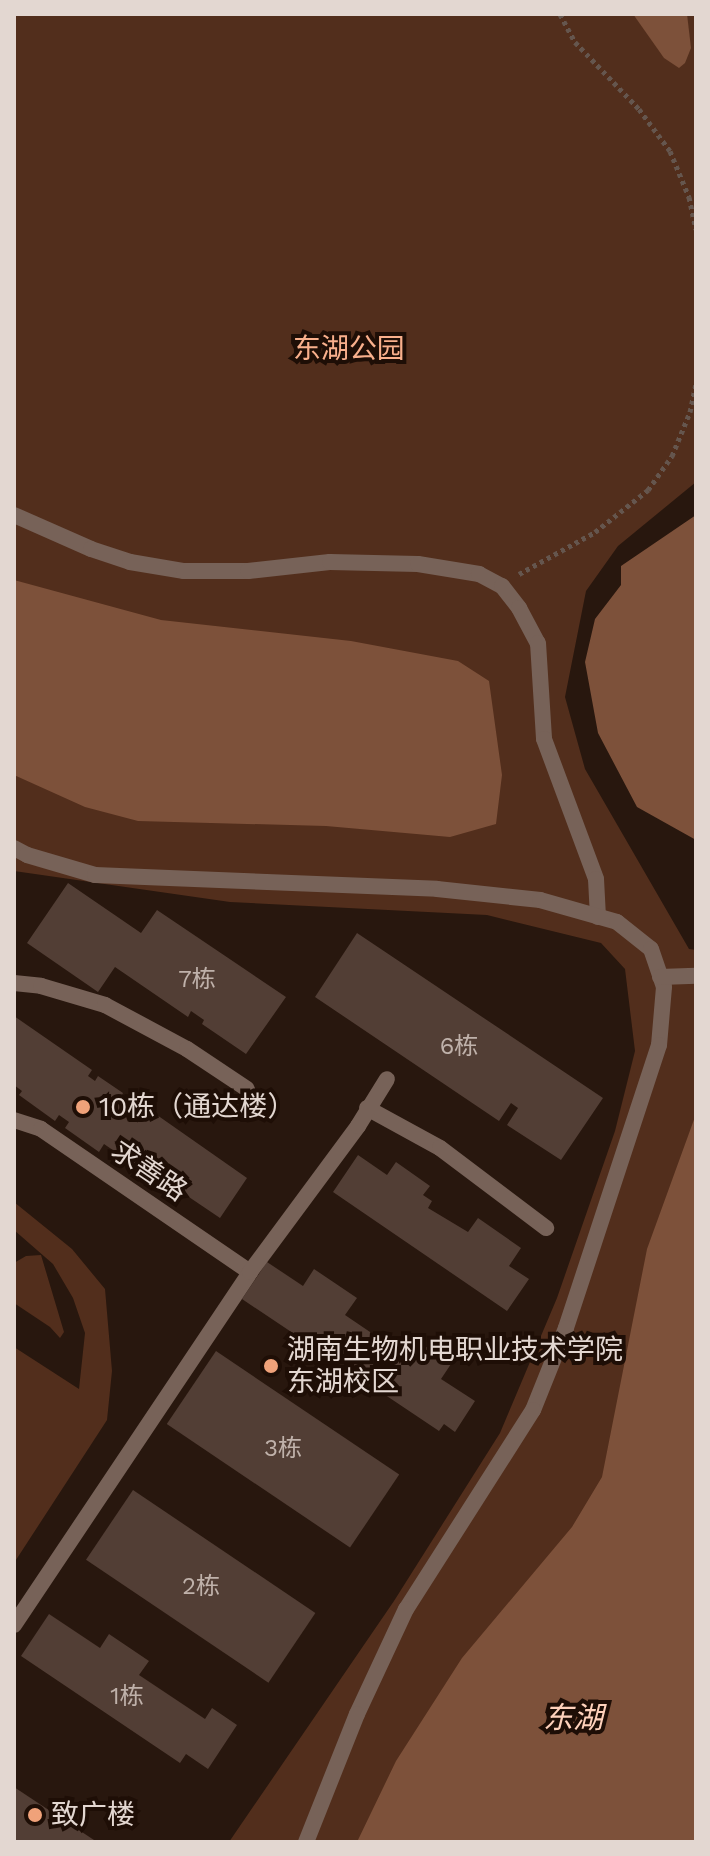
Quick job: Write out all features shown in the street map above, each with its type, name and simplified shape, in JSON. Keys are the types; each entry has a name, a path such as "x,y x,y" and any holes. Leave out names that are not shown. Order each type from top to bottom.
{"street":[{"path":"14,515 130,562 184,571 248,571 330,562 418,564 479,574 502,586 519,608 538,643 544,739 596,879 598,917"},
{"path":"14,848 27,855 95,875 437,889 540,900 617,922 651,949 664,987 659,1045 566,1328 533,1410 406,1609 357,1714 306,1842"},
{"path":"660,977 696,976"},
{"path":"14,983 41,986 105,1005 187,1049 247,1089"},
{"path":"14,1625 250,1272 358,1126 387,1079"},
{"path":"367,1108 440,1148 546,1228"},
{"name":"求善路","path":"14,1120 41,1129 250,1272"}],"path":[{"path":"560,14 575,42 639,109 670,151 689,197 696,229"},
{"path":"502,586 595,532 648,490 672,456 690,412 696,384"}],"green space":[{"name":"东湖公园","path":"14,14 696,14 696,482 618,546 586,591 565,697 585,769 689,949 696,950 696,1842 229,1842 394,1601 500,1433 557,1298 615,1131 635,1051 625,969 601,943 487,915 230,902 14,871"},
{"path":"14,1202 72,1249 105,1289 112,1371 107,1420 14,1563 14,1347 79,1389 85,1333 73,1298 53,1264 14,1230"},
{"path":"41,1255 64,1332 60,1338 50,1327 14,1303 14,1263 26,1256"}],"water":[{"path":"633,14 687,14 691,48 685,63 679,68 664,58"},
{"path":"696,515 696,840 637,807 598,733 585,662 595,619 621,585 621,566"},
{"path":"14,580 161,620 351,641 458,661 489,681 502,775 496,824 450,837 326,826 138,821 85,807 14,775"},
{"name":"东湖","path":"696,1114 696,1842 357,1842 396,1761 462,1658 572,1527 602,1477 647,1249"}],"building":[{"path":"68,883 141,933 157,910 286,997 246,1054 202,1024 204,1020 191,1011 188,1017 115,967 98,992 27,943"},
{"path":"357,933 603,1098 561,1160 507,1125 518,1108 511,1103 499,1121 315,997"},
{"name":"10栋（通达楼）","path":"14,1016 92,1070 88,1076 95,1081 98,1076 123,1093 120,1099 152,1121 157,1115 247,1178 220,1218 183,1193 176,1202 119,1162 123,1157 104,1144 99,1152 65,1128 69,1122 59,1115 55,1121 19,1095 22,1091 14,1085"},
{"path":"358,1155 387,1175 396,1162 430,1186 423,1195 432,1201 428,1208 468,1232 478,1218 521,1248 509,1266 529,1279 507,1311 333,1192"},
{"path":"267,1262 303,1286 314,1269 357,1298 345,1315 401,1353 412,1337 451,1364 441,1379 475,1401 455,1432 444,1424 439,1431 242,1299"},
{"path":"216,1351 399,1475 350,1548 167,1424"},
{"path":"133,1490 315,1613 268,1683 86,1560"},
{"path":"49,1614 100,1648 109,1634 149,1661 139,1675 205,1719 212,1708 237,1725 208,1769 186,1754 180,1763 21,1656"},
{"name":"致广楼","path":"14,1787 97,1842 14,1842"}],"place":[{"name":"10栋（通达楼）","path":"83,1107"},
{"name":"湖南生物机电职业技术学院 东湖校区","path":"271,1366"},
{"name":"致广楼","path":"35,1815"}]}
